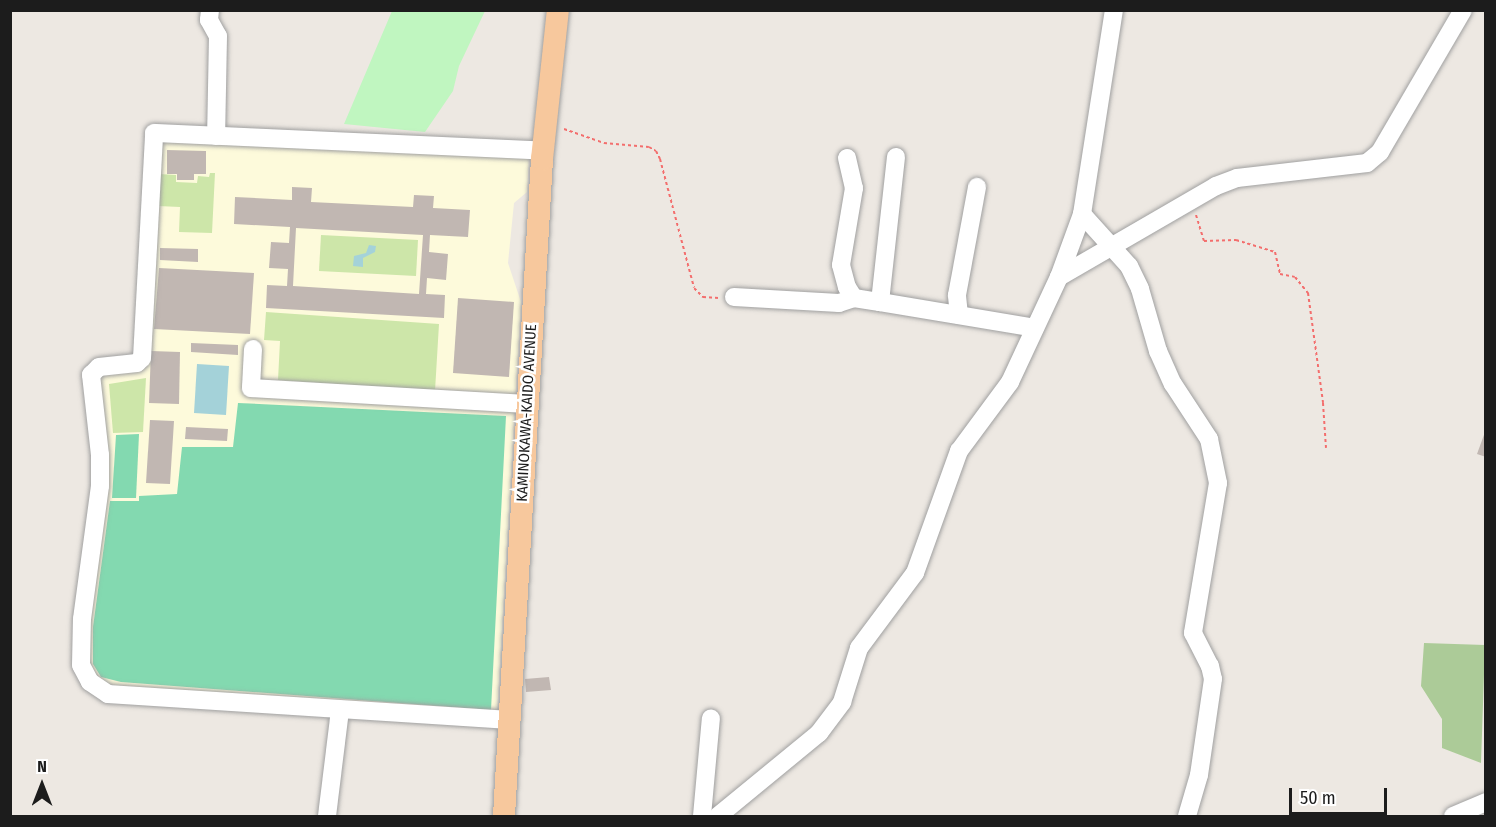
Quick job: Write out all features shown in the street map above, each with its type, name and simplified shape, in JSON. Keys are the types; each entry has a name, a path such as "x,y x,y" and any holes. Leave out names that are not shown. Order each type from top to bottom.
{"main road":[{"name":"KAMINOKAWA-KAIDO AVENUE","path":"504,816 526,404 545,125 558,10"}],"street":[{"path":"210,10 209,20 218,36 216,136"},
{"path":"718,816 819,733 842,702 859,648 915,573 959,452 1010,382 1059,277 1082,214 1114,10"},
{"path":"1059,277 1191,200 1237,178 1367,163 1380,152 1463,10"},
{"path":"510,720 108,694 90,682 81,665 82,619 100,486 100,455 91,375 99,367 137,363 141,358 154,133 543,151"},
{"path":"880,302 896,157"},
{"path":"847,158 854,188 841,265 847,287 854,298"},
{"path":"959,315 957,295 977,187"},
{"path":"1082,214 1129,266 1140,289 1158,351 1173,384 1209,439 1218,483 1193,633 1210,666 1213,679 1199,775 1187,816"},
{"path":"734,297 838,303 854,298 1035,328"},
{"path":"253,349 251,388 526,404"},
{"path":"327,816 340,710"},
{"path":"702,816 711,718"},
{"path":"1453,816 1485,802"}],"path":[{"path":"545,125 567,129 604,143 649,147 656,151 693,288 703,297 734,297"},
{"path":"1191,200 1204,241 1236,240 1275,252 1280,274 1295,277 1308,292 1323,403 1326,448"}],"shaded area":[{"path":"159,141 529,156 527,192 514,203 508,263 521,302 497,715 114,690 93,679 87,662 100,376 146,368"}],"green space":[{"path":"392,11 485,11 459,66 453,91 425,132 344,124"},
{"path":"210,173 215,173 212,233 179,232 180,207 158,206 159,174 176,175 176,182 197,183 198,176 209,177"},
{"path":"321,235 418,240 416,276 319,271"},
{"path":"266,312 439,324 435,391 278,380 280,341 264,340"},
{"path":"146,378 143,432 113,433 109,384"},
{"path":"238,403 506,416 491,710 121,682 101,677 93,664 93,627 110,501 139,501 139,496 177,494 182,447 233,447"},
{"path":"139,434 136,498 112,498 116,435"},
{"path":"1424,643 1485,645 1481,763 1442,748 1442,719 1421,686"}],"water":[{"path":"369,245 376,246 375,252 363,258 363,267 353,266 354,256 366,253"},
{"path":"197,364 229,366 226,415 194,413"}],"building":[{"path":"167,150 206,151 206,174 194,174 194,180 177,180 177,174 167,174"},
{"path":"292,187 312,188 311,202 413,207 414,195 434,196 433,208 470,210 468,237 430,235 429,252 448,254 446,280 427,278 426,294 445,295 444,318 266,308 267,285 287,286 288,269 269,268 271,242 289,243 290,227 234,224 235,197 292,200","holes":["296,228 423,235 419,294 293,286"]},
{"path":"160,248 198,249 198,262 160,260"},
{"path":"159,268 254,273 250,334 154,329"},
{"path":"458,298 514,302 509,377 453,373"},
{"path":"191,343 238,345 238,355 191,352"},
{"path":"151,351 180,352 179,404 149,403"},
{"path":"150,420 174,421 170,484 146,483"},
{"path":"186,427 228,429 227,441 185,439"},
{"path":"1486,432 1486,457 1477,454"},
{"path":"549,677 551,690 526,692 525,679"}]}
